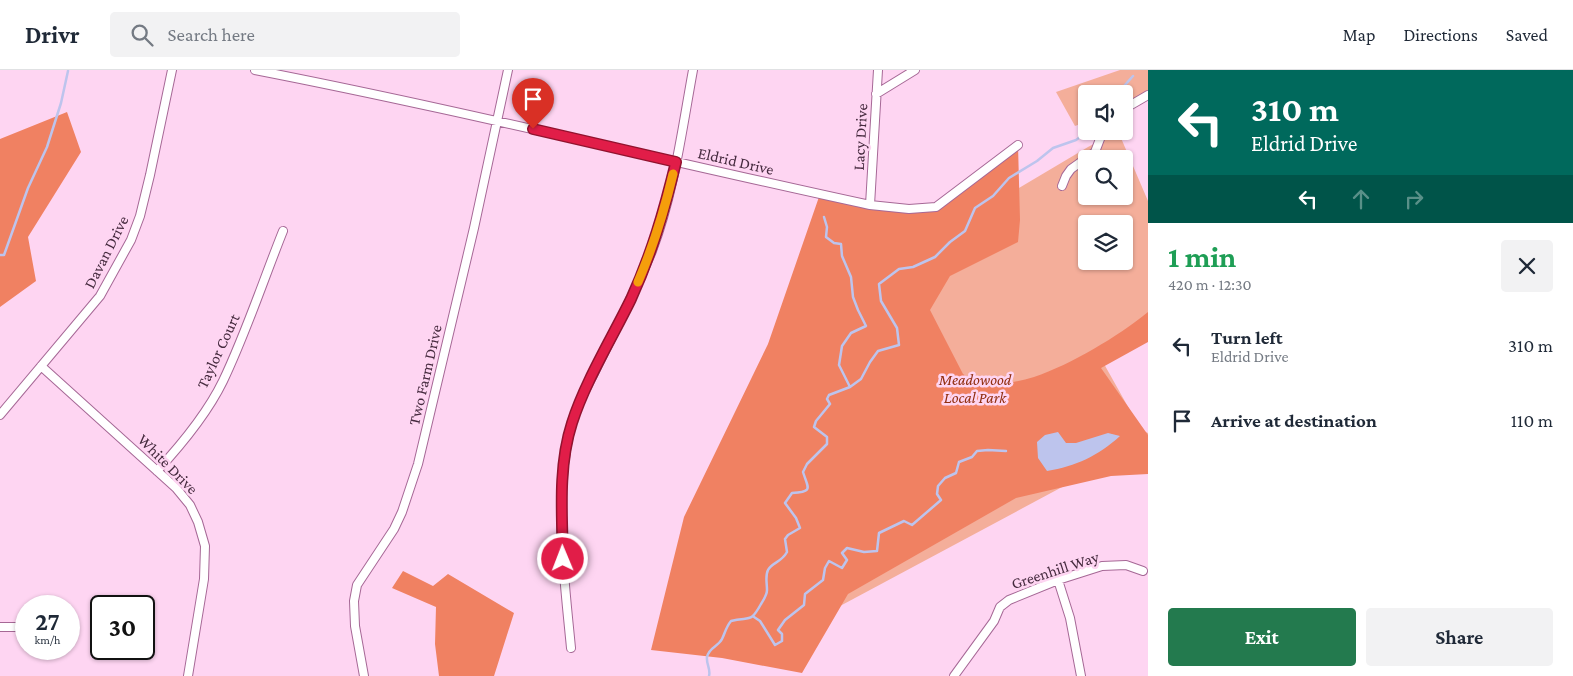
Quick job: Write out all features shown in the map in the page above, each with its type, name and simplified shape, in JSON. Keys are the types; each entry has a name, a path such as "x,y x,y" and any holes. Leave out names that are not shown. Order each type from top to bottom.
{"street":[{"name":"Davan Drive","path":"0,415 100,296 131,240 140,216 150,175 172,70"},
{"name":"Eldrid Drive","path":"255,70 348,88 870,205 909,209 936,207 1018,145"},
{"name":"Two Farm Drive","path":"364,676 355,626 354,601 357,585 394,529 402,512 418,464 508,70"},
{"path":"571,648 563,559 561,502 564,461 571,424 652,250 665,210 676,162 693,70"},
{"name":"Lacy Drive","path":"870,205 878,70"},
{"path":"876,94 915,70"},
{"path":"1133,104 1148,95"},
{"path":"1062,186 1071,169 1095,152 1100,140"},
{"name":"Taylor Court","path":"157,471 186,439 222,383 283,231"},
{"name":"White Drive","path":"41,366 176,488 190,505 198,522 205,546 204,580 188,676"},
{"name":"Greenhill Way","path":"954,676 994,621 1000,607 1009,600 1058,580 1102,566 1126,566 1143,571"},
{"path":"1058,580 1070,618 1080,676"},
{"path":"0,627 15,625"}],"green space":[{"path":"1120,70 1148,70 1148,96 1133,104 1133,85 1078,85 1078,125 1075,126 1056,92"},
{"path":"67,112 81,152 28,237 36,281 0,307 0,139"},
{"name":"Meadowood Local Park","path":"1101,140 1122,140 1126,150 1083,150"},
{"path":"1018,145 1020,220 1018,242 950,276 930,310 963,374 984,387 1028,379 1049,372 1108,340 1148,312 1148,342 1101,368 1148,435 1148,474 1111,476 1016,498 848,594 802,673 722,658 651,650 684,517 768,344 820,194 870,205 936,207"},
{"name":"Meadowood Local Park","path":"1078,153 1078,205 1133,205 1133,166 1148,201 1148,333 1099,355 1141,430 1148,433 1148,441 784,636 879,261 985,208"},
{"path":"403,571 433,586 448,574 514,613 494,676 439,676 435,644 436,607 392,588"}],"water":[{"path":"1058,432 1066,443 1076,443 1108,433 1120,436 1095,455 1068,466 1047,471 1038,458 1037,442 1045,435"}],"waterway":[{"path":"0,255 4,255 28,188 47,147 61,103 68,71"},
{"path":"1125,85 1133,76"},
{"path":"709,676 708,654 720,642 731,621 752,617 766,594 768,570 787,552 785,539 788,535 800,528 796,518 785,503 792,493 804,492 808,488 803,472 807,464 827,444 827,437 814,427 816,421 830,404 827,399 829,395 850,387 861,379 878,351 899,345 897,328 881,301 879,284 899,269 913,267 935,257 950,242 965,231 975,208 993,196 1009,178 1037,161 1053,148 1078,138"},
{"path":"824,217 827,227 826,237 834,243 841,244 842,256 851,277 853,297 866,326 851,333 842,346 839,365 850,387"},
{"path":"754,617 760,621 775,645 782,641 782,634 778,630 785,620 804,605 805,594 823,580 825,568 829,561 842,568 847,560 842,553 847,548 864,552 877,551 879,533 904,521 912,525 941,500 937,494 938,486 945,478 956,473 959,462 972,457 977,451 1006,451"}],"slow traffic":[{"path":"638,282 652,250 665,210 673,174"}],"route":[{"path":"533,129 676,162 665,210 652,250 571,424 564,461 561,502 563,559"}]}
